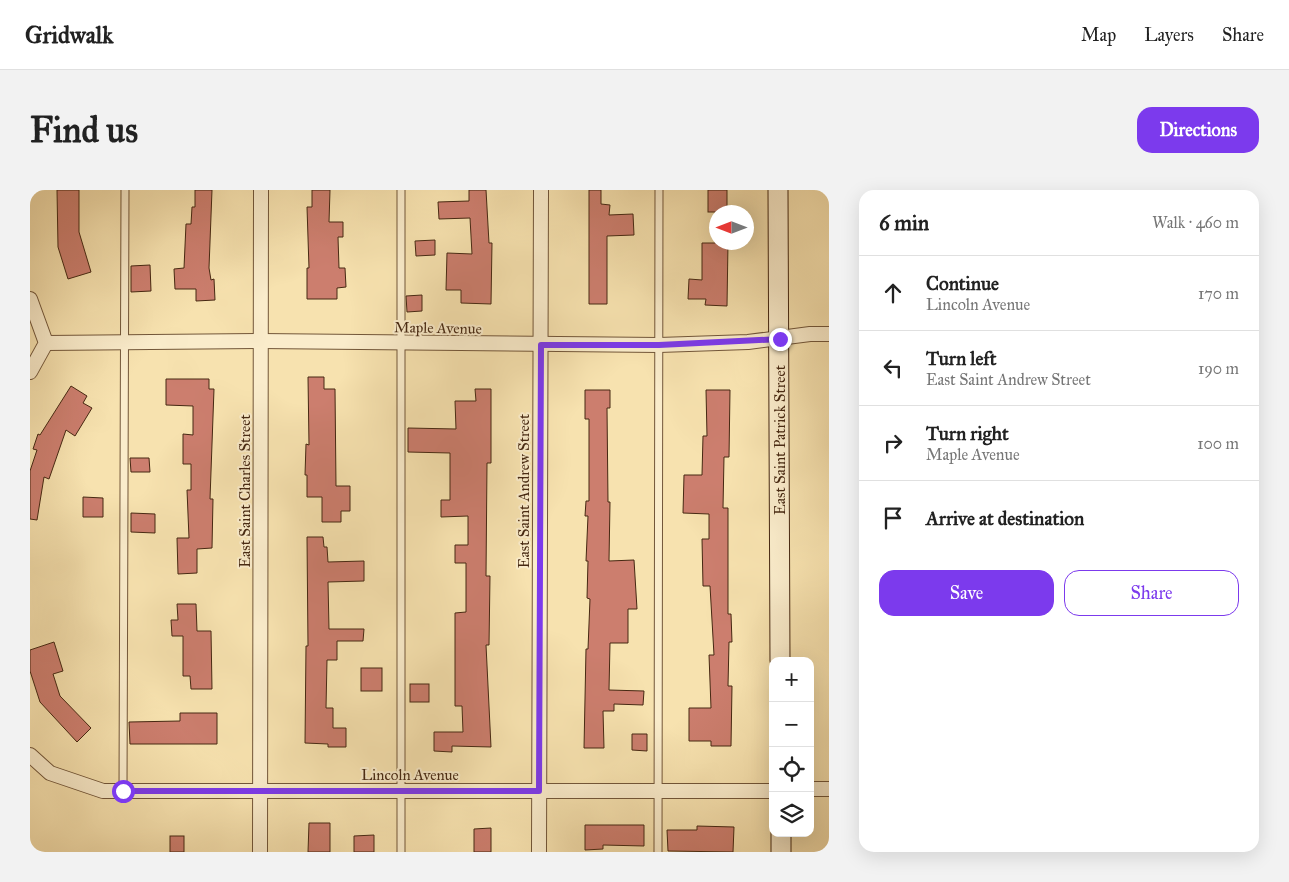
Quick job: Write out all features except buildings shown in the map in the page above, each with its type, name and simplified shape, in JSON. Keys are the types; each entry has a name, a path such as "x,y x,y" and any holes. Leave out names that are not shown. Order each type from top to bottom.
{"main road":[{"name":"East Saint Patrick Street","path":"778,190 780,657"},
{"path":"781,837 781,852"}],"street":[{"name":"East Saint Charles Street","path":"260,852 261,190"},
{"name":"East Saint Andrew Street","path":"539,852 541,190"},
{"path":"30,299 46,343 30,372"},
{"name":"Maple Avenue","path":"46,343 261,341 401,344 659,345 780,339 829,334"},
{"name":"Lincoln Avenue","path":"30,755 50,773 104,791 769,790"},
{"path":"814,789 829,789"}],"lane":[{"path":"123,791 125,190"},
{"path":"401,190 401,852"},
{"path":"658,852 659,190"}],"route":[{"path":"123,791 539,791 541,345 659,345 780,339"}]}
